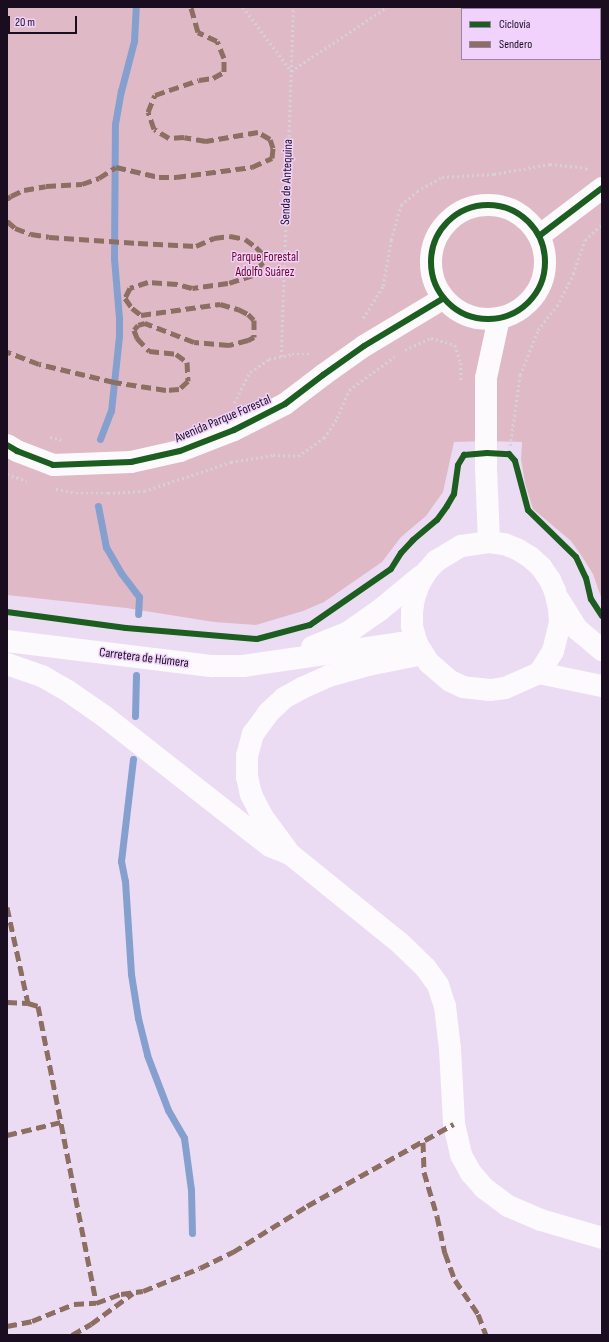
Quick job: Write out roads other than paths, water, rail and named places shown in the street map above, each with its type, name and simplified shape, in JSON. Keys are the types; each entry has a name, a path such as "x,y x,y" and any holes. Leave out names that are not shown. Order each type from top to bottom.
{"main road":[{"path":"539,236 596,181"},
{"path":"481,205 498,206 515,211 529,222 539,236 544,253 544,270 539,287 529,301 515,312 499,318 489,319 468,316 459,311 444,298 435,283 431,266 432,249 439,232 455,216 464,210 481,205"},
{"name":"Avenida Parque Forestal","path":"7,445 17,452 54,465 131,462 180,451 234,430 285,404 364,346 444,298"},
{"path":"499,318 486,378 489,542 510,547 530,557 541,567 550,580 559,608 560,623 553,651 540,673"},
{"name":"Carretera de Húmera","path":"281,661 347,633 380,610 448,553 461,546 489,542"},
{"path":"427,571 414,598 412,626 420,649 429,664 450,681 476,690 490,690 505,688 540,673 602,686"},
{"path":"554,591 577,629 602,650"},
{"name":"Carretera de Húmera","path":"7,642 212,666 243,666 392,644 420,649"},
{"path":"420,649 329,676 284,698 268,713 253,734 247,756 247,777 251,794 262,816 290,854 400,943 424,967 438,985 445,1006 450,1049 454,1124 461,1155 471,1173 484,1188 508,1206 541,1220 602,1238"},
{"path":"7,664 42,676 68,690 104,716 270,846 290,854"}],"waterway":[{"path":"100,439 111,411 119,336 114,258 115,124 121,91 134,41 136,7"},
{"path":"98,506 106,547 121,573 139,597 138,614"},
{"path":"135,716 136,675"},
{"path":"133,759 121,861 125,881 131,974 138,1018 147,1055 168,1110 184,1138 191,1190 192,1233"}],"park label":[{"name":"Parque Forestal Adolfo Suárez","path":"265,266"}]}
